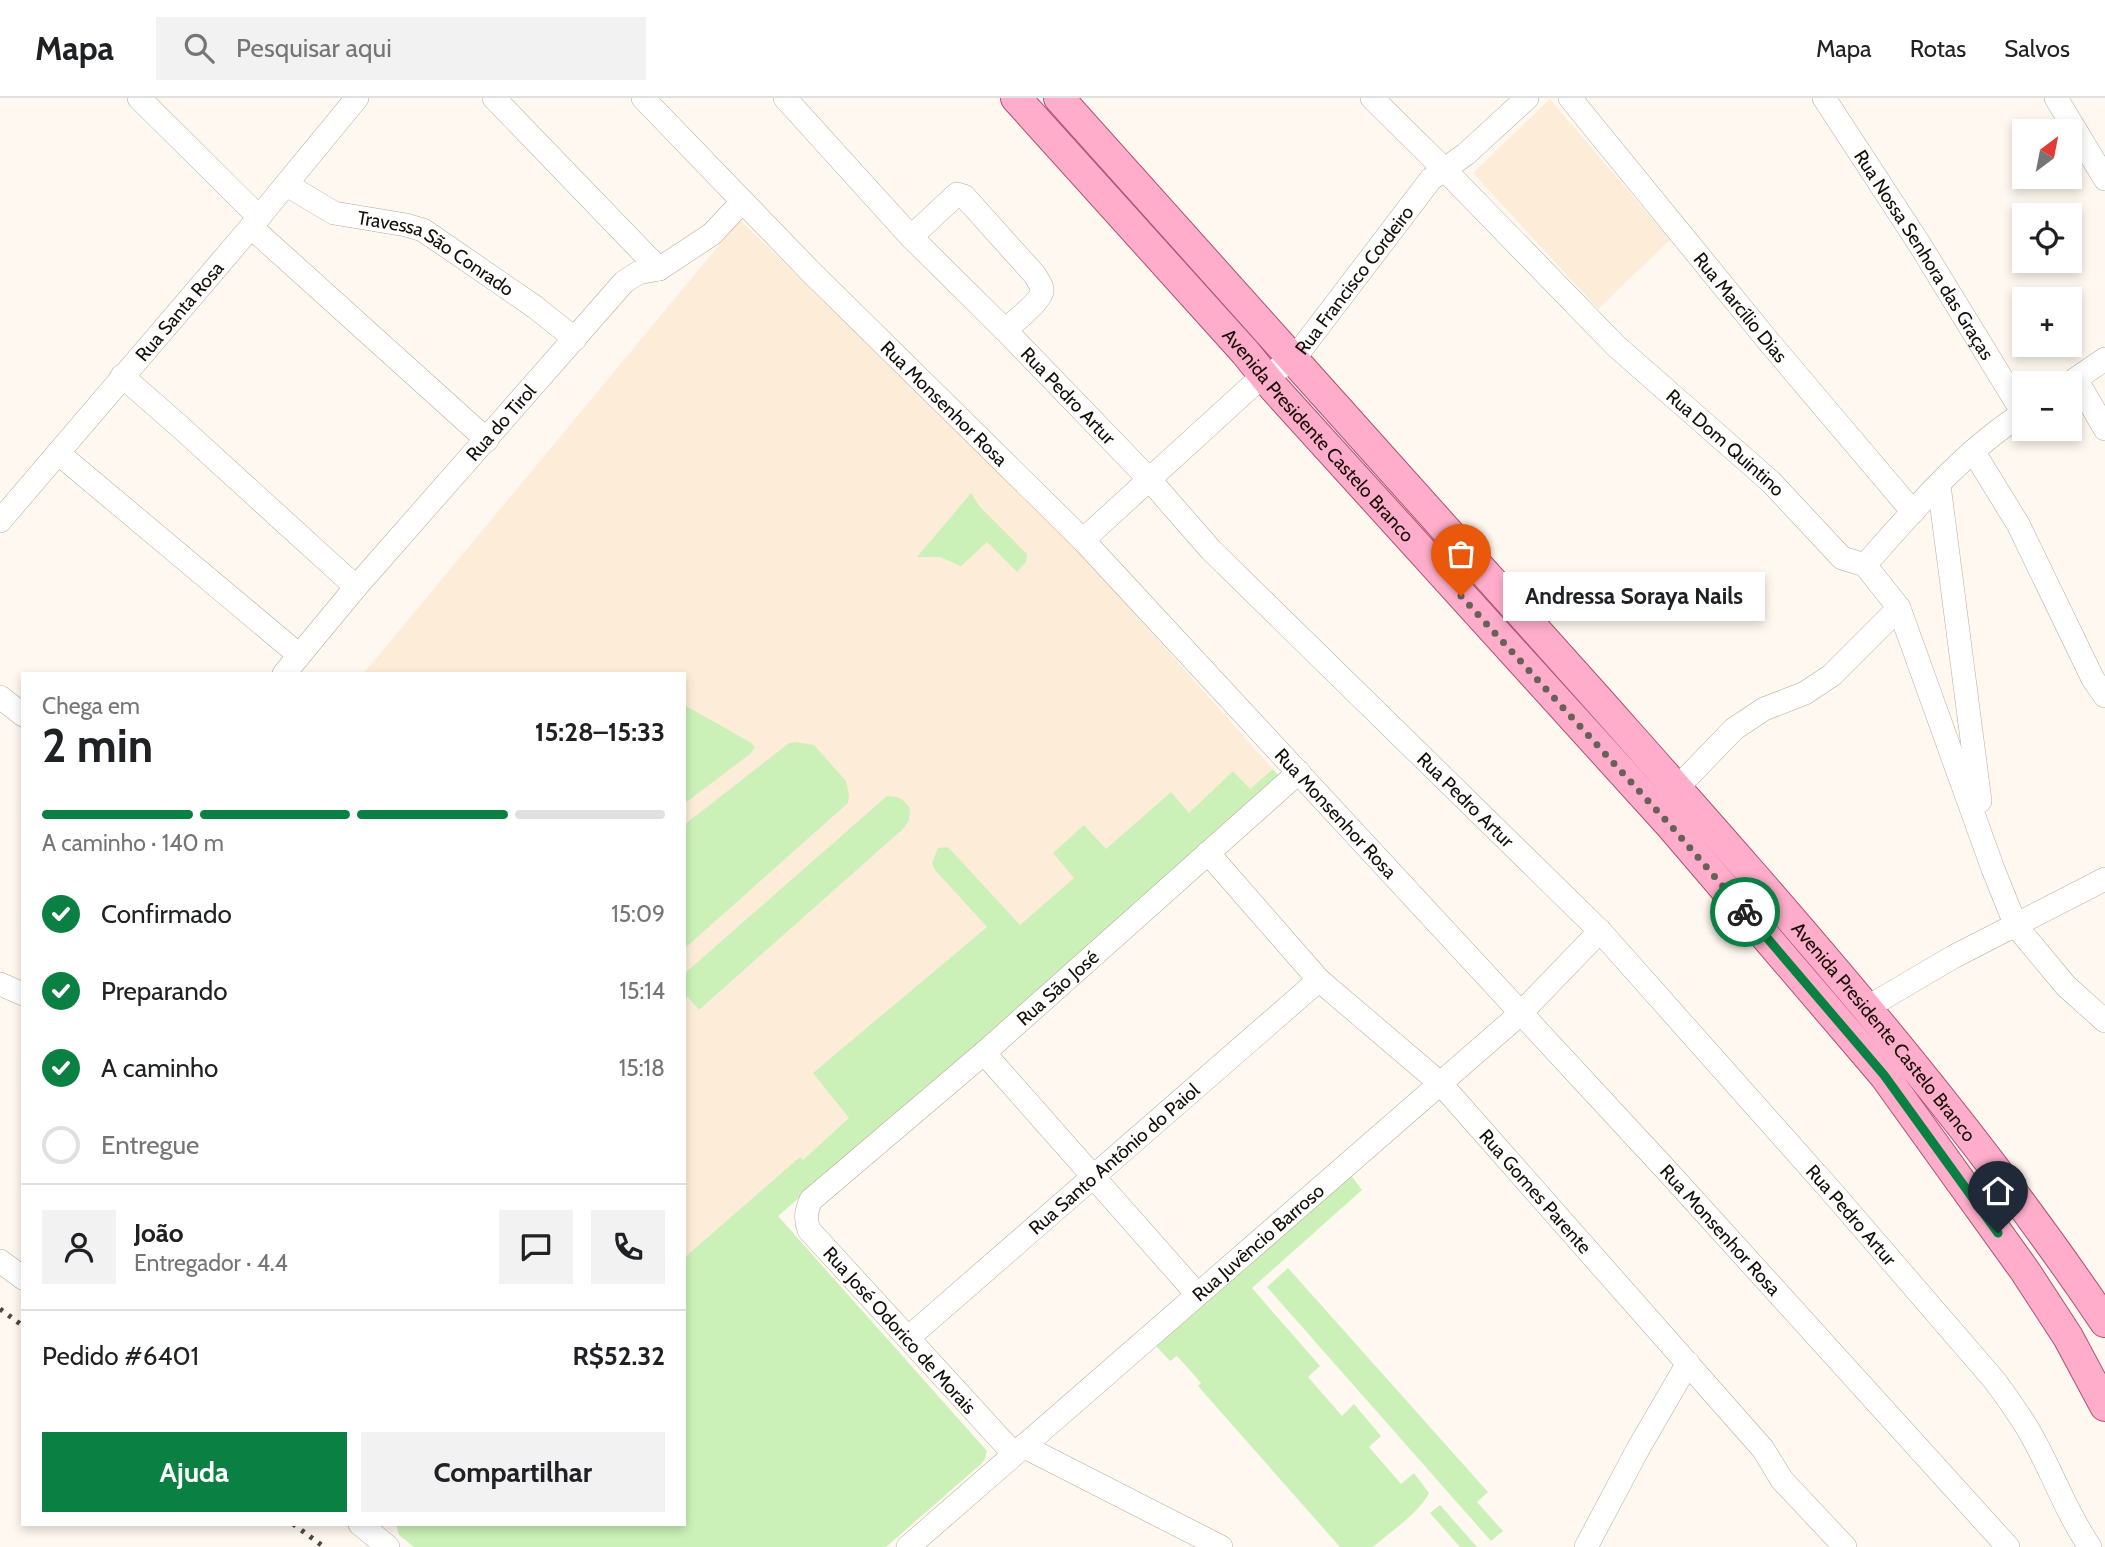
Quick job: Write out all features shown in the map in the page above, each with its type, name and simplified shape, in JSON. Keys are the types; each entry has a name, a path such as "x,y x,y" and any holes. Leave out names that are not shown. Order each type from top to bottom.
{"main road":[{"name":"Avenida Presidente Castelo Branco","path":"1016,98 1245,352 1263,376 1672,827 1884,1075 1971,1194 2068,1336 2105,1406"},
{"name":"Avenida Presidente Castelo Branco","path":"1059,98 1677,788 1868,1007 2000,1175 2105,1322"},
{"path":"1592,741 1615,719"},
{"path":"1971,1194 2000,1175"}],"street":[{"path":"139,98 255,222 487,440"},
{"name":"Rua Santa Rosa","path":"0,521 287,185 357,98"},
{"path":"494,98 659,269"},
{"name":"Rua Monsenhor Rosa","path":"643,98 742,202 1083,540 1670,1174 2008,1547"},
{"name":"Rua Pedro Artur","path":"785,98 911,237 1149,479 1211,550 1600,931 1832,1192 1995,1381 2019,1413 2068,1512 2090,1547"},
{"name":"Rua Dom Quintino","path":"1372,98 1446,170 1616,346 1771,482 1842,558 1865,565 1899,608 2016,926 2066,986 2105,1021"},
{"name":"Rua Francisco Cordeiro","path":"1083,540 1263,376 1293,360 1431,179 1466,154 1527,98"},
{"name":"Rua Marcílio Dias","path":"1570,98 1769,342 1913,512"},
{"name":"Rua Nossa Senhora das Graças","path":"1824,98 2012,393"},
{"path":"2056,98 2105,179"},
{"name":"Travessa São Conrado","path":"287,185 334,213 422,230 535,307 575,339"},
{"path":"911,237 957,194 964,196 1042,286 1038,299 1005,330"},
{"name":"Rua do Tirol","path":"286,672 356,587 624,282 638,273 659,269 712,234 742,202"},
{"path":"2082,375 2105,359"},
{"path":"122,376 356,587"},
{"path":"2082,394 2105,429"},
{"path":"1865,565 1973,451 2012,420"},
{"path":"1973,451 2018,524 2093,679 2105,696"},
{"path":"58,453 299,655"},
{"name":"Rua Dom Quintino","path":"1939,485 1985,843"},
{"path":"1677,788 1734,729 1764,709 1816,687 1832,675 1899,608"},
{"path":"0,697 21,713"},
{"name":"Rua São José","path":"811,1200 984,1054 1299,772"},
{"name":"Rua Gomes Parente","path":"1208,853 1319,980 1441,1084 1763,1449 1782,1480 1845,1547"},
{"path":"1868,1007 1953,957 2105,878"},
{"name":"Rua Juvêncio Barroso","path":"908,1547 1520,1014 1600,931"},
{"name":"Rua Santo Antônio do Paiol","path":"908,1338 1319,980"},
{"path":"0,984 21,993"},
{"path":"984,1054 1198,1294"},
{"name":"Rua José Odorico de Morais","path":"811,1200 807,1209 808,1230 908,1338 1018,1450 1221,1547"},
{"path":"0,1261 21,1277"},
{"path":"1586,1547 1638,1448 1688,1363"},
{"path":"368,1527 388,1547"}],"shaded area":[{"path":"1550,99 1670,240 1598,309 1473,173"},
{"path":"740,220 1052,521 1280,777 1276,789 686,1294 686,672 365,672"}],"green space":[{"path":"971,493 980,507 1027,554 1026,562 1017,572 987,542 961,566 940,557 917,557"},
{"path":"686,706 750,742 755,747 750,754 686,802"},
{"path":"789,743 814,745 846,781 848,803 686,947 686,823"},
{"path":"1273,769 1280,777 1276,789 778,1216 987,1451 981,1464 886,1547 414,1547 399,1535 397,1526 686,1526 686,1256 800,1157 803,1160 849,1118 813,1073 987,927 935,870 932,863 938,848 948,847 1020,925 1074,878 1053,853 1084,825 1106,849 1171,792 1189,813 1233,771 1250,789"},
{"path":"887,796 906,803 910,809 909,820 904,828 699,1010 686,998 686,972"},
{"path":"1350,1174 1362,1190 1252,1288 1320,1366 1308,1377 1342,1416 1354,1404 1381,1436 1369,1447 1401,1484 1414,1473 1429,1493 1412,1514 1373,1547 1340,1547 1198,1386 1201,1383 1177,1356 1170,1361 1156,1346"},
{"path":"1288,1268 1488,1492 1477,1502 1503,1531 1491,1541 1267,1287"},
{"path":"1440,1505 1477,1547 1460,1547 1430,1513"}],"railway":[{"path":"0,1309 21,1325"},
{"path":"296,1526 324,1547"}],"way so far":[{"path":"1461,596 1672,827 1745,912"}],"place":[{"name":"Andressa Soraya Nails","path":"1461,596"}],"route":[{"path":"1745,912 1884,1075 1998,1233"}]}
